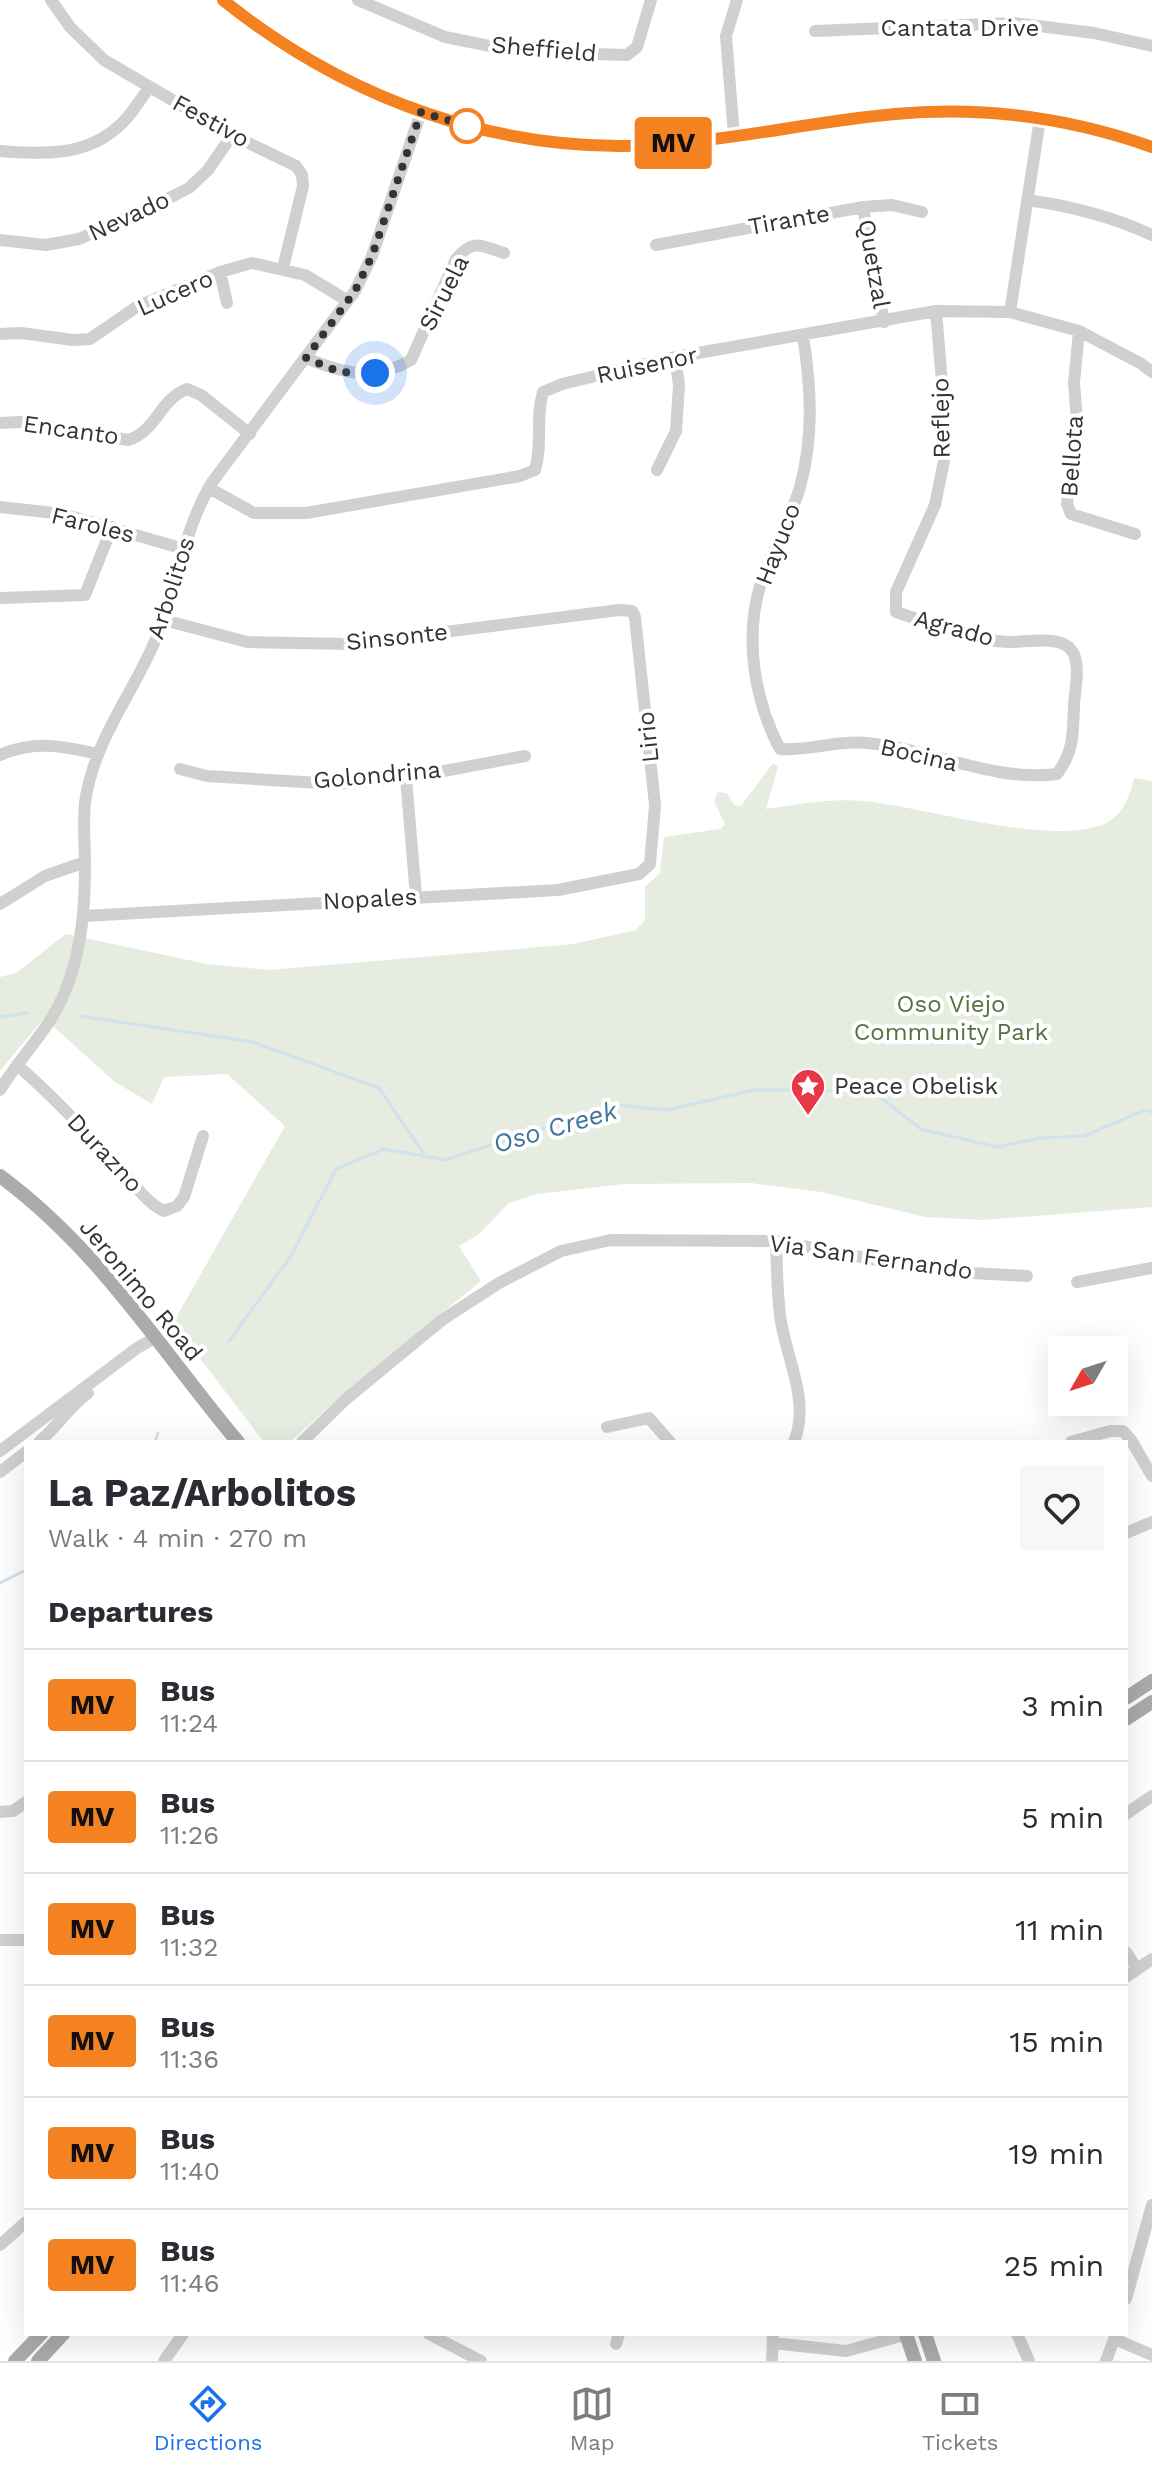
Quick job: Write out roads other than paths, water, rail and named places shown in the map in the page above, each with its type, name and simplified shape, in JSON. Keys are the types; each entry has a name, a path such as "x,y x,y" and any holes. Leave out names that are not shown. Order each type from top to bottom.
{"main road":[{"path":"223,0 277,41 368,91 421,112 497,133 588,145 657,145 899,113 971,112 1040,119 1099,131 1152,147"},
{"name":"Jeronimo Road","path":"0,1176 79,1244 236,1440"},
{"path":"1128,1697 1152,1681"},
{"path":"1128,1718 1152,1702"},
{"path":"15,2361 39,2336"},
{"path":"38,2361 61,2336"},
{"path":"908,2336 915,2361"},
{"path":"926,2336 934,2361"}],"street":[{"name":"Festivo","path":"51,0 70,27 104,60 232,135 296,166 302,175 303,186 283,268"},
{"name":"Sheffield","path":"358,0 445,37 520,52 627,55 637,47 651,0"},
{"path":"734,136 726,36 737,0"},
{"name":"Cantata Drive","path":"815,31 1014,23 1094,33 1152,46"},
{"path":"0,151 45,154 74,151 99,140 121,125 150,87"},
{"name":"Arbolitos","path":"0,1090 48,1024 64,995 79,949 84,916 84,806 98,754 108,727 164,620 191,525 209,488 348,301 372,256 421,112"},
{"path":"1010,312 1040,119"},
{"name":"Nevado","path":"0,240 46,245 79,239 189,188 208,170 232,135"},
{"path":"1027,200 1074,206 1152,235"},
{"name":"Tirante","path":"656,245 863,207 892,205 922,212"},
{"name":"Quetzal","path":"863,207 884,322"},
{"name":"Siruela","path":"306,358 340,372 375,373 400,367 411,360 456,259 466,247 477,245 504,253"},
{"name":"Lucero","path":"0,334 90,339 138,306 220,272 252,263 305,275 348,301"},
{"path":"220,272 227,303"},
{"name":"Ruisenor","path":"209,488 254,513 306,513 520,476 535,470 540,455 538,406 543,392 562,384 675,357 936,311 1010,312 1079,331 1152,372"},
{"name":"Reflejo","path":"896,612 896,592 935,505 944,461 946,431 936,311"},
{"name":"Bellota","path":"1079,331 1074,383 1078,433 1067,504 1071,514 1081,519 1135,534"},
{"name":"Hayuco","path":"780,749 759,693 752,623 760,586 799,487 809,442 811,387 803,336"},
{"path":"657,470 676,431 679,385 675,357"},
{"name":"Encanto","path":"0,423 20,422 128,440 144,433 174,394 187,389 201,395 250,434"},
{"name":"Faroles","path":"0,507 63,514 184,549"},
{"path":"0,598 85,595 112,527"},
{"name":"Sinsonte","path":"164,620 247,642 350,644 619,610 632,611"},
{"name":"Lirio","path":"632,611 655,805 650,864"},
{"name":"Agrado","path":"896,612 970,637 1007,642 1060,641 1071,649 1076,663 1073,735 1068,760 1057,774"},
{"name":"Bocina","path":"780,749 865,743 905,749 998,773 1057,774"},
{"path":"0,755 39,744 98,754"},
{"name":"Golondrina","path":"180,769 207,776 336,784 406,778 525,756"},
{"path":"406,778 416,896"},
{"path":"0,904 45,876 85,862"},
{"name":"Nopales","path":"84,916 558,890 639,874 650,864"},
{"name":"Durazno","path":"17,1065 53,1097 152,1205 164,1211 177,1206 184,1197 203,1136"},
{"name":"Via San Fernando","path":"304,1440 346,1399 442,1320 499,1283 561,1251 611,1240 776,1241 934,1271 1027,1276"},
{"path":"776,1241 780,1318 798,1388 799,1430 795,1440"},
{"path":"1077,1282 1152,1268"},
{"path":"42,1440 57,1428 80,1400 142,1355 155,1338"},
{"path":"0,1472 23,1455 5,1447 137,1348 155,1338"},
{"path":"607,1427 649,1418 668,1440"},
{"path":"1078,1440 1110,1431 1123,1431 1152,1476"},
{"path":"1128,1532 1152,1522"},
{"path":"1128,1813 1152,1796"},
{"path":"0,1812 13,1811 24,1803"},
{"path":"0,1940 24,1940"},
{"path":"1128,1955 1137,1969"},
{"path":"1128,1976 1152,1959"},
{"path":"1128,2292 1151,2211"},
{"path":"0,2245 24,2224"},
{"path":"164,2361 182,2336"},
{"path":"433,2336 481,2361"},
{"path":"772,2361 773,2339 846,2351 900,2336"},
{"path":"1018,2336 1029,2361"},
{"path":"1106,2361 1115,2337 1152,2355"}],"waterway":[{"path":"0,1017 27,1013"},
{"path":"80,1016 253,1042 379,1088 425,1156"},
{"name":"Oso Creek","path":"229,1341 291,1256 336,1169 384,1149 445,1160 615,1105 667,1110 754,1090 872,1091 921,1129 997,1147 1040,1138 1084,1136 1145,1110 1152,1112"},
{"name":"Oso Creek","path":"156,1440 158,1433"},
{"name":"Oso Creek","path":"0,1583 24,1571"}],"place":[{"name":"Peace Obelisk","path":"808,1117"}],"park label":[{"name":"Oso Viejo Community Park","path":"951,1018"}]}
